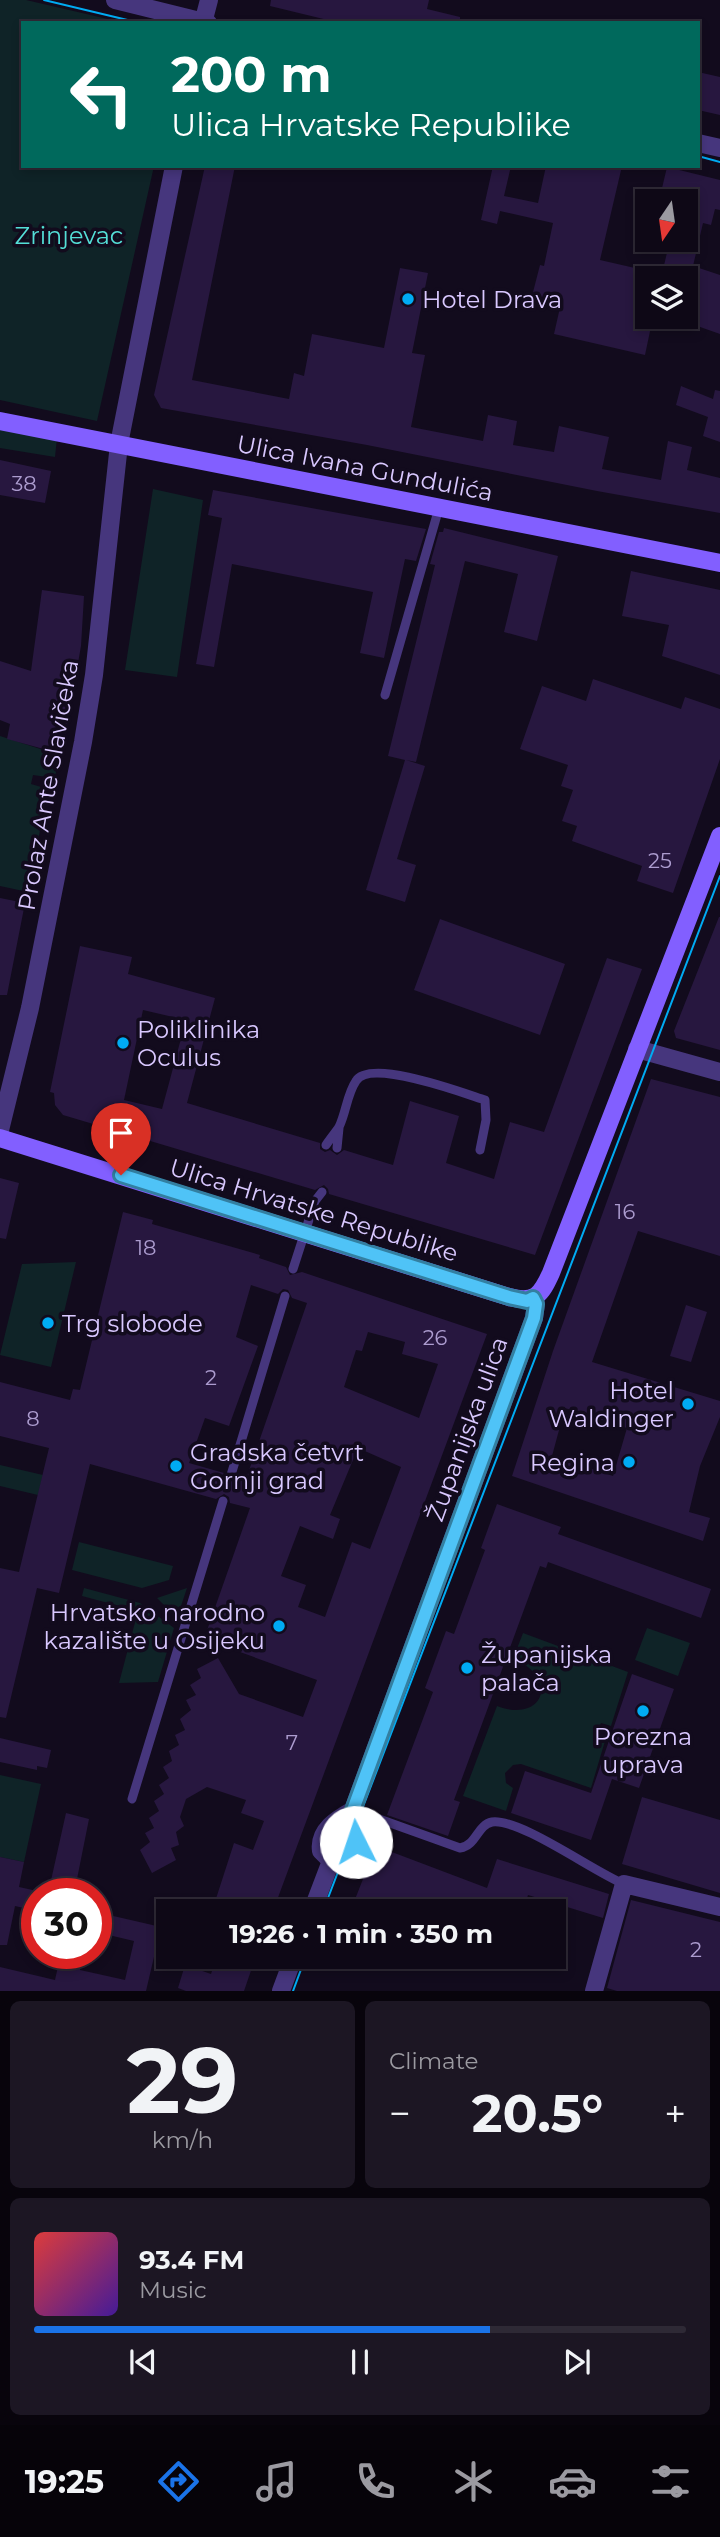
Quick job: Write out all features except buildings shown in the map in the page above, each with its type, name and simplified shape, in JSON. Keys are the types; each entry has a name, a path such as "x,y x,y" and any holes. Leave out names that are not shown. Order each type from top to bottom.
{"street":[{"path":"115,0 201,21"},
{"path":"205,21 209,0"},
{"path":"700,143 720,148"},
{"path":"119,444 174,168"},
{"name":"Ulica Ivana Gundulića","path":"0,421 720,563"},
{"name":"Prolaz Ante Slavičeka","path":"0,1130 30,1008 83,742 94,675 119,444"},
{"name":"Županijska ulica","path":"331,1861 346,1860 353,1852 357,1833 353,1810 534,1318 536,1304 533,1298 545,1287 551,1273 720,836"},
{"path":"637,1049 720,1072"},
{"name":"Ulica Hrvatske Republike","path":"0,1139 509,1297 527,1301 533,1298"},
{"path":"317,1899 331,1861 321,1851 321,1840 328,1828 353,1810"},
{"path":"594,1991 624,1884 720,1908"},
{"path":"281,1991 289,1969"}],"lane":[{"path":"385,695 439,508"},
{"path":"337,1148 339,1127 356,1080 364,1074 380,1073 402,1076 485,1100 486,1120 480,1150"},
{"path":"326,1145 339,1127"},
{"path":"311,1188 315,1201"},
{"path":"293,1269 315,1201 322,1192"},
{"path":"231,1475 285,1296"},
{"path":"132,1799 223,1501"},
{"path":"353,1810 460,1848 469,1845 488,1823 497,1822 546,1840 587,1866 624,1884"}],"green space":[{"name":"Zrinjevac","path":"0,0 26,0 116,21 21,21 21,168 154,168 97,421 0,400"},
{"path":"0,427 57,438 55,457 0,448"},
{"path":"153,489 203,500 177,677 125,670"},
{"path":"0,736 62,756 54,778 33,775 31,784 48,789 28,892 0,886"},
{"path":"76,1262 51,1367 0,1355 22,1264"},
{"path":"0,1465 43,1475 38,1495 0,1486"},
{"path":"79,1542 173,1566 169,1580 142,1588 72,1570"},
{"path":"84,1588 140,1603 174,1628 158,1682 119,1683 138,1611 82,1596"},
{"path":"187,1588 177,1618 157,1598"},
{"path":"647,1628 690,1643 678,1676 635,1660"},
{"path":"523,1633 628,1672 611,1726 601,1723 596,1738 605,1741 591,1788 521,1764 513,1765 505,1773 506,1783 513,1788 506,1811 463,1796 497,1706 513,1710 526,1709 535,1704 540,1696 541,1687 537,1676 528,1667 513,1659"},
{"path":"0,1775 41,1784 24,1862 0,1857"}],"tram line":[{"path":"44,0 132,21"},
{"path":"700,157 720,162"},
{"path":"328,1899 720,876"},
{"path":"293,1991 301,1969"}],"place":[{"name":"Hotel Drava","path":"408,299"},
{"name":"Poliklinika Oculus","path":"123,1043"},
{"name":"Trg slobode","path":"48,1323"},
{"name":"Hotel Waldinger","path":"688,1404"},
{"name":"Regina","path":"629,1462"},
{"name":"Gradska četvrt Gornji grad","path":"176,1466"},
{"name":"Hrvatsko narodno kazalište u Osijeku","path":"279,1626"},
{"name":"Županijska palača","path":"467,1668"},
{"name":"Porezna uprava","path":"643,1711"}],"route":[{"path":"121,1175 519,1300 527,1301 533,1298 536,1304 534,1318 353,1810 356,1842"}]}
